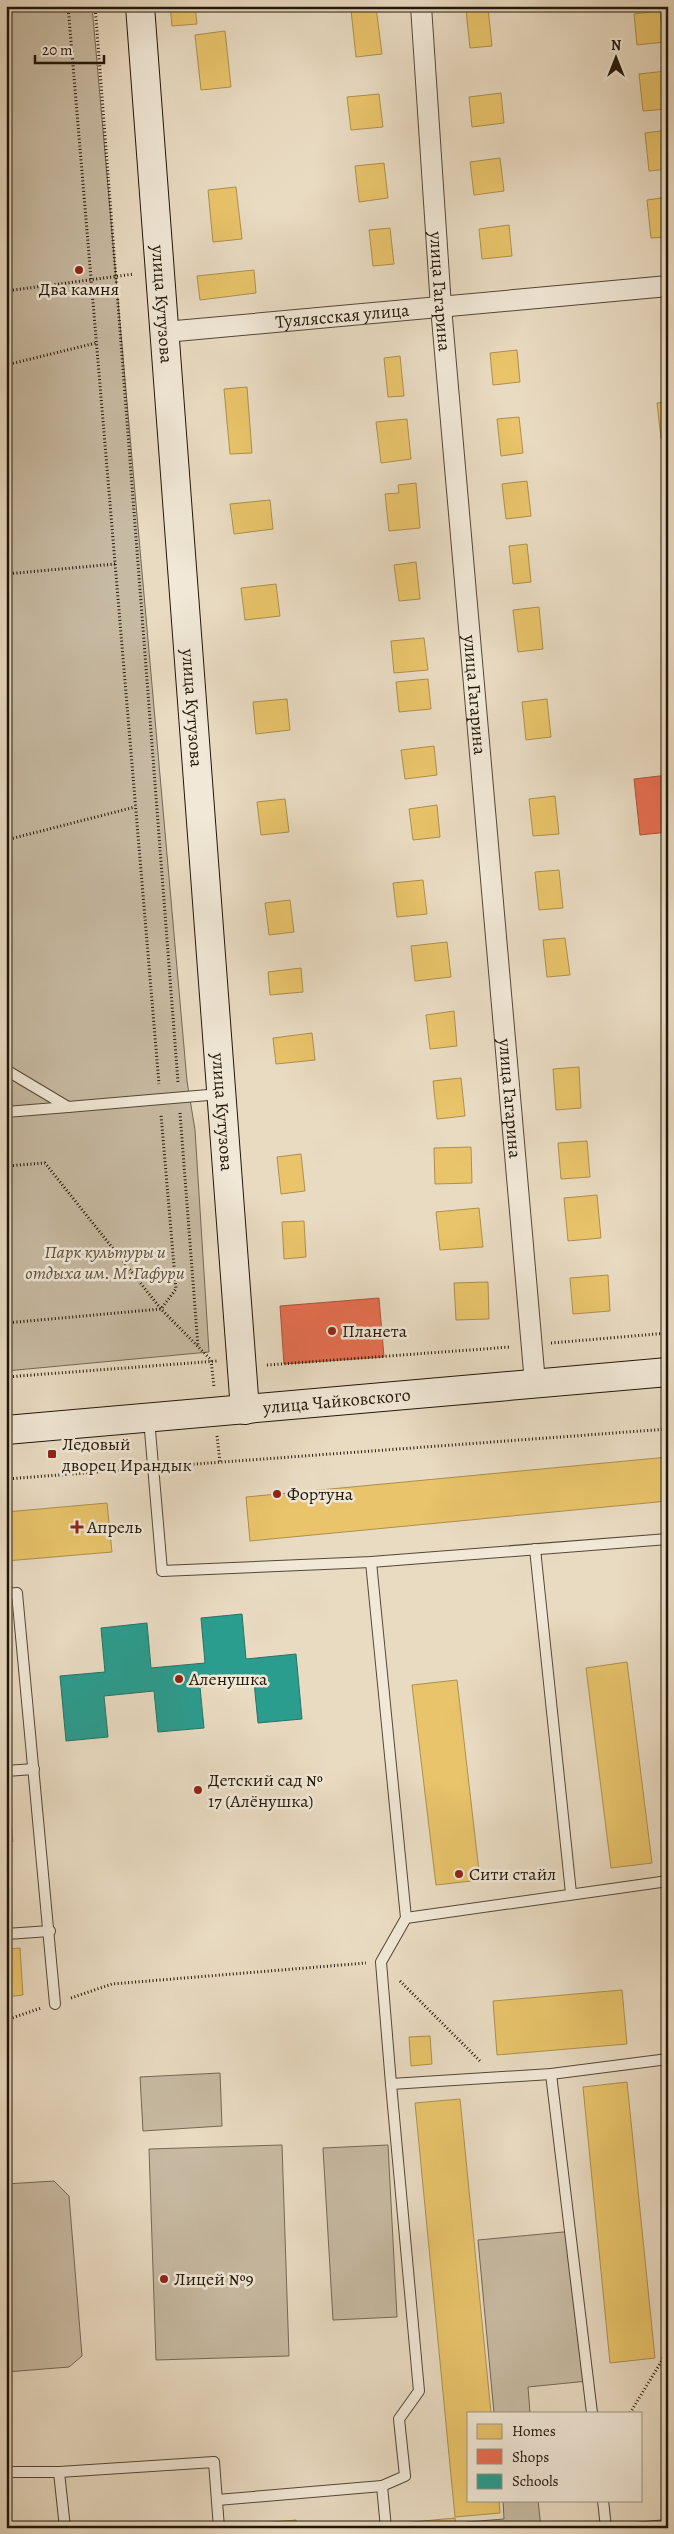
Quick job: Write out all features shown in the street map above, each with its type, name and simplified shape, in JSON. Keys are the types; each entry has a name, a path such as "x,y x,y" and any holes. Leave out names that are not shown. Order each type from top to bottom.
{"main road":[{"name":"улица Кутузова","path":"140,6 245,1410"},
{"name":"улица Чайковского","path":"6,1430 668,1372"}],"street":[{"name":"улица Гагарина","path":"420,6 441,307 535,1383"},
{"name":"Туялясская улица","path":"165,332 668,286"}],"lane":[{"path":"6,1070 68,1107"},
{"path":"6,1112 220,1094"},
{"path":"149,1418 162,1571 371,1562 668,1539"},
{"path":"535,1549 571,1893"},
{"path":"217,2500 382,2486 405,2476 400,2419 419,2391 380,1962 406,1918 371,1562"},
{"path":"6,1594 17,1593 50,1931 55,2004"},
{"path":"6,1771 34,1769"},
{"path":"406,1918 571,1893 668,1881"},
{"path":"6,1934 50,1931"},
{"path":"391,2084 551,2074 668,2059"},
{"path":"551,2074 592,2412"},
{"path":"6,2472 59,2472 214,2462 218,2528"},
{"path":"59,2472 65,2528"},
{"path":"382,2486 386,2528"},
{"path":"603,2502 606,2528"},
{"path":"634,2528 668,2525"}],"path":[{"path":"6,1323 161,1309 176,1289 68,6"},
{"path":"95,6 198,1347"},
{"path":"6,291 160,271"},
{"path":"6,365 96,343"},
{"path":"6,574 115,564"},
{"path":"6,840 135,807"},
{"path":"6,1166 45,1163 161,1309 211,1360"},
{"path":"6,1377 211,1360 242,1367 668,1333"},
{"path":"6,1479 668,1428"},
{"path":"6,2020 112,1984 380,1962 496,2077"},
{"path":"631,2412 661,2362 668,2344"}],"green space":[{"name":"Парк культуры и отдыха им. М.Гафури","path":"6,6 92,6 187,1081 195,1130 209,1352 6,1371"},
{"path":"220,2073 222,2126 143,2131 140,2077"},
{"path":"282,2145 289,2356 156,2360 149,2149"},
{"path":"388,2145 397,2317 333,2320 323,2148"},
{"path":"54,2181 69,2196 82,2356 69,2367 6,2372 6,2184"},
{"path":"574,2231 588,2381 528,2387 530,2412 494,2412 478,2240"},
{"path":"503,2502 538,2502 541,2528 466,2528 466,2522 504,2519"}],"building: Homes":[{"path":"170,6 195,6 197,24 172,26"},
{"path":"376,7 382,54 356,57 351,10"},
{"path":"488,8 492,46 470,48 466,10"},
{"path":"660,11 664,42 637,45 634,14"},
{"path":"225,31 231,87 201,90 195,35"},
{"path":"666,71 668,109 643,111 639,74"},
{"path":"501,93 504,123 472,127 469,97"},
{"path":"379,94 383,127 351,130 347,97"},
{"path":"668,130 668,169 649,171 645,133"},
{"path":"500,158 504,191 474,195 470,162"},
{"path":"384,163 388,198 359,202 355,166"},
{"path":"236,187 242,239 213,242 208,190"},
{"path":"668,197 668,237 651,238 647,200"},
{"path":"509,225 512,256 482,259 479,229"},
{"path":"390,228 394,264 373,266 369,230"},
{"path":"254,270 256,293 200,300 197,276"},
{"path":"668,327 668,366 667,366 662,328"},
{"path":"517,350 520,382 493,385 490,353"},
{"path":"400,356 404,396 388,397 384,358"},
{"path":"247,387 252,453 230,454 224,389"},
{"path":"668,402 668,437 661,438 657,403"},
{"path":"519,417 523,453 501,456 497,419"},
{"path":"407,419 411,459 381,463 376,422"},
{"path":"527,481 531,516 506,519 502,484"},
{"path":"416,483 420,528 389,531 385,494 399,493 398,485"},
{"path":"270,500 273,529 234,534 230,504"},
{"path":"527,544 531,582 513,584 509,546"},
{"path":"416,562 420,599 399,601 394,565"},
{"path":"276,584 280,616 245,620 241,588"},
{"path":"539,607 543,649 518,652 513,610"},
{"path":"424,638 428,670 394,673 391,641"},
{"path":"428,679 431,709 399,712 396,682"},
{"path":"287,699 290,730 256,734 253,702"},
{"path":"547,699 551,737 526,740 522,702"},
{"path":"434,746 437,775 405,779 401,750"},
{"path":"555,796 559,834 533,836 529,799"},
{"path":"285,799 289,832 261,835 257,802"},
{"path":"437,805 440,837 413,840 409,809"},
{"path":"559,870 563,908 539,910 535,872"},
{"path":"423,880 427,914 397,917 393,883"},
{"path":"290,900 294,932 269,935 265,903"},
{"path":"565,938 570,975 547,977 543,940"},
{"path":"447,942 451,977 415,981 411,946"},
{"path":"301,968 303,992 270,995 268,972"},
{"path":"454,1011 457,1046 430,1049 426,1015"},
{"path":"312,1033 315,1060 276,1064 273,1038"},
{"path":"579,1067 581,1108 556,1110 553,1069"},
{"path":"461,1078 465,1116 437,1119 433,1081"},
{"path":"587,1141 590,1177 561,1179 558,1143"},
{"path":"471,1147 472,1183 435,1184 434,1148"},
{"path":"301,1154 305,1191 281,1194 277,1157"},
{"path":"597,1195 601,1238 568,1241 564,1198"},
{"path":"479,1208 483,1247 440,1250 436,1212"},
{"path":"304,1221 306,1257 284,1259 282,1222"},
{"path":"608,1275 610,1311 573,1314 570,1278"},
{"path":"488,1282 489,1319 456,1320 454,1283"},
{"path":"668,1457 668,1501 250,1541 246,1497"},
{"path":"107,1503 112,1552 6,1561 6,1512"},
{"path":"627,1662 652,1863 611,1868 586,1668"},
{"path":"457,1680 480,1880 436,1885 412,1685"},
{"path":"6,1797 9,1797 13,1842 6,1842"},
{"path":"20,1948 23,1995 6,1997 6,1949"},
{"path":"622,1990 627,2044 497,2055 493,2001"},
{"path":"430,2036 432,2064 411,2066 409,2037"},
{"path":"627,2082 655,2358 610,2363 583,2087"},
{"path":"460,2099 491,2412 467,2412 467,2502 499,2502 500,2513 455,2517 415,2103"},
{"path":"455,2518 456,2528 412,2528 412,2522"},
{"path":"296,2520 296,2528 252,2528 251,2524"}],"building: Shops":[{"path":"668,775 668,832 640,835 634,779"},
{"name":"Планета","path":"379,1298 384,1357 284,1364 280,1306"}],"building: Schools":[{"name":"Аленушка","path":"242,1614 246,1659 296,1654 302,1719 258,1723 254,1682 200,1687 204,1728 158,1732 154,1691 104,1696 108,1737 66,1741 60,1676 105,1672 101,1628 147,1623 151,1668 205,1663 201,1618"}],"place":[{"name":"Два камня","path":"79,270"},
{"name":"Планета","path":"332,1331"},
{"name":"Ледовый дворец Ирандык","path":"52,1454"},
{"name":"Фортуна","path":"277,1494"},
{"name":"Апрель","path":"77,1527"},
{"name":"Аленушка","path":"179,1679"},
{"name":"Детский сад № 17 (Алёнушка)","path":"198,1790"},
{"name":"Сити стайл","path":"459,1874"},
{"name":"Лицей №9","path":"164,2279"}]}
